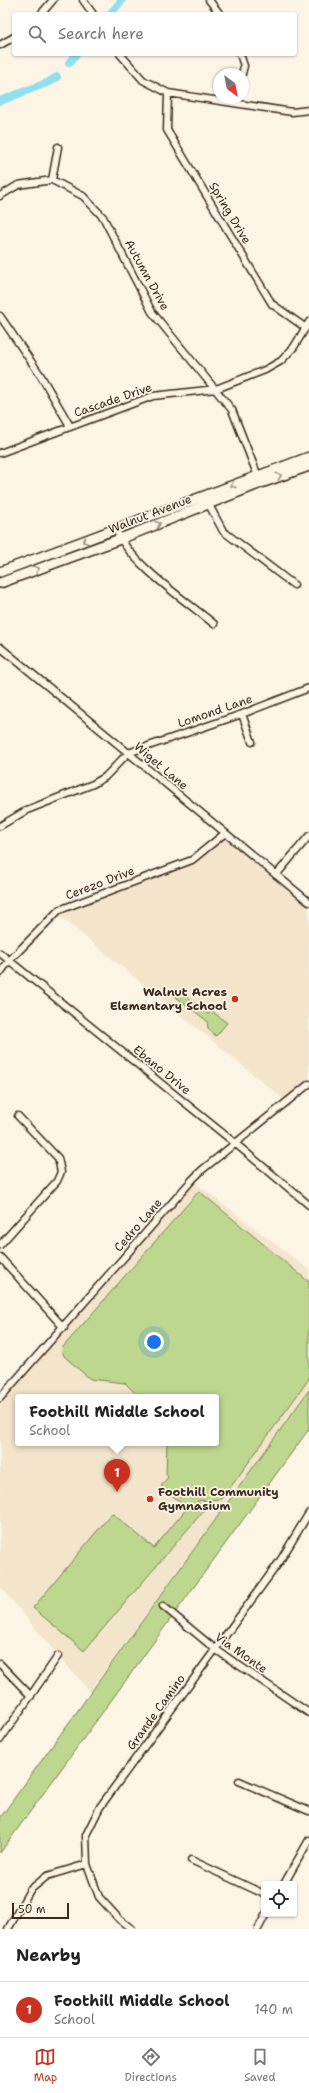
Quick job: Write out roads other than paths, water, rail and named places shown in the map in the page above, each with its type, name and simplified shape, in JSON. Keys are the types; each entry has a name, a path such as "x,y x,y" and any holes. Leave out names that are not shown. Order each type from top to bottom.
{"street":[{"path":"43,12 53,0"},
{"path":"83,0 92,12"},
{"path":"209,0 218,12"},
{"path":"0,45 12,38"},
{"path":"122,56 143,80 168,93 213,98"},
{"path":"241,56 244,68"},
{"name":"Spring Drive","path":"168,93 167,130 272,304 308,325"},
{"path":"249,103 292,112 309,110"},
{"path":"0,196 18,185 52,180 58,147"},
{"name":"Autumn Drive","path":"52,180 83,196 103,217 152,312 232,410 259,479"},
{"path":"0,316 41,376 70,426"},
{"name":"Cascade Drive","path":"0,453 153,396 216,389 265,370 281,361 294,347 308,325"},
{"name":"Walnut Avenue","path":"0,583 120,539 309,457"},
{"name":"Walnut Avenue","path":"259,479 309,466"},
{"path":"207,500 223,531 294,585"},
{"name":"Walnut Avenue","path":"0,572 116,529 207,500"},
{"path":"116,529 120,539 136,560 214,624"},
{"name":"Wiget Lane","path":"0,647 224,834 309,902"},
{"name":"Lomond Lane","path":"128,753 242,714 309,688"},
{"path":"242,714 252,742"},
{"path":"0,826 27,810 94,784 105,777 128,753"},
{"name":"Cerezo Drive","path":"0,974 9,961 60,910 192,860 224,834"},
{"path":"276,875 309,836"},
{"name":"Ebano Drive","path":"0,953 309,1205"},
{"name":"Cedro Lane","path":"0,1398 64,1328 187,1185 202,1170 309,1084"},
{"path":"0,1244 57,1182 61,1172 58,1158 18,1116"},
{"path":"0,1257 64,1328"},
{"name":"Grande Camino","path":"132,1929 120,1920 99,1897 87,1864 86,1835 100,1807 280,1561 308,1515"},
{"name":"Via Monte","path":"163,1606 215,1649 309,1713"},
{"path":"0,1740 58,1656"},
{"path":"0,1664 31,1696"},
{"path":"240,1781 309,1811"},
{"path":"286,1881 309,1840"},
{"path":"191,1860 261,1893"},
{"path":"8,1929 30,1890 47,1876 87,1864"},
{"path":"258,1929 264,1917"}],"waterway":[{"path":"112,12 122,0"},
{"path":"69,63 74,56"},
{"path":"0,101 49,82 57,77"}],"place":[{"name":"Walnut Acres Elementary School","path":"235,999"},
{"name":"Foothill Middle School","path":"117,1492"},
{"name":"Foothill Community Gymnasium","path":"150,1499"}]}
